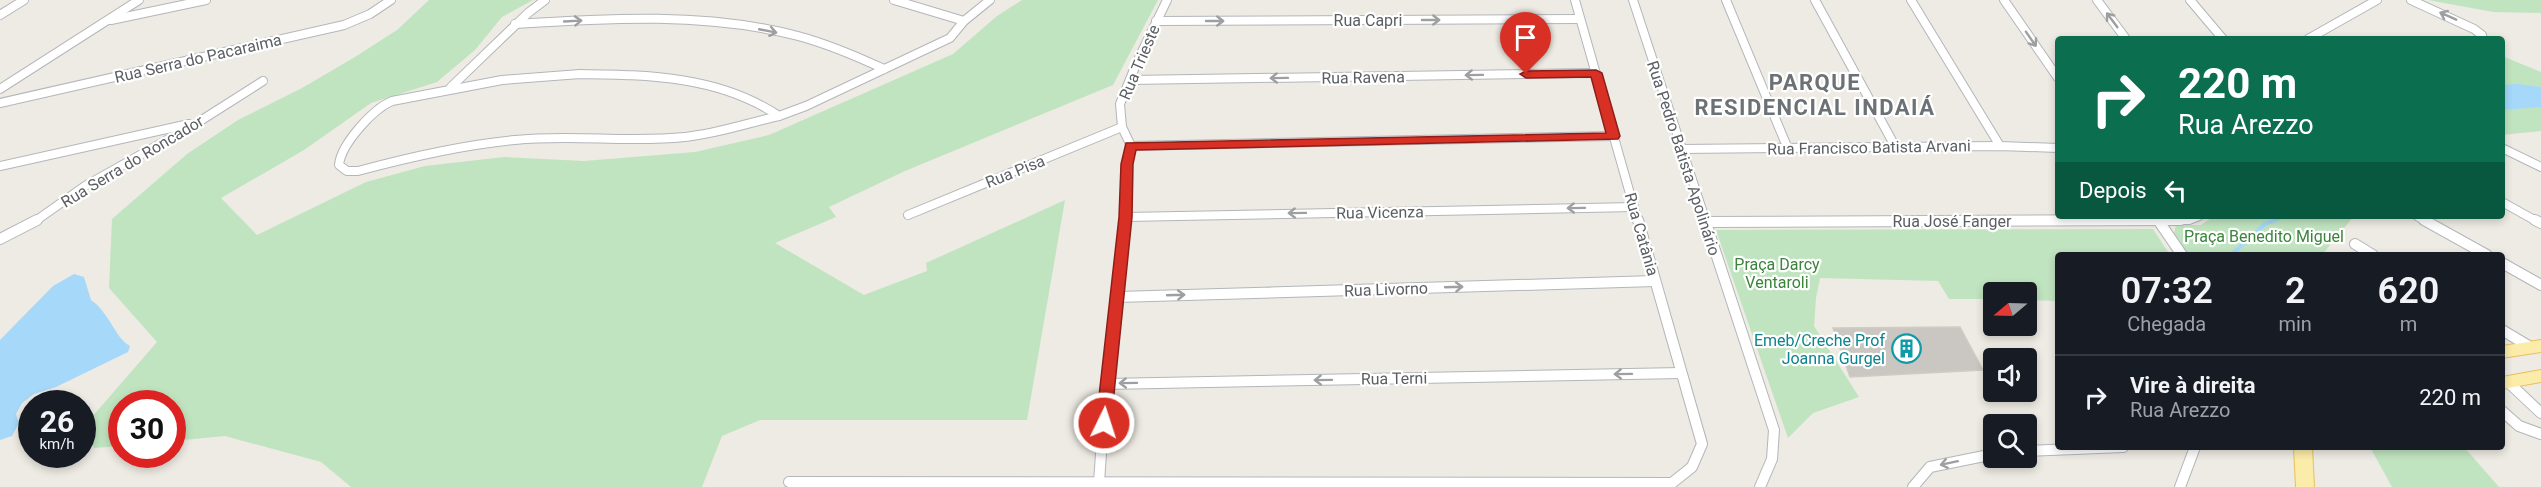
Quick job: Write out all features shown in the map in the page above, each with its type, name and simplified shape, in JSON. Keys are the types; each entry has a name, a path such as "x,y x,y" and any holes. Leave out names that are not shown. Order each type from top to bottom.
{"main road":[{"path":"2505,352 2537,347"},
{"path":"2505,383 2541,376"},
{"path":"2303,450 2305,487"}],"street":[{"path":"0,15 24,0"},
{"path":"0,88 139,0"},
{"path":"105,21 206,0"},
{"name":"Rua Serra do Pacaraima","path":"0,103 344,25 370,14 391,0"},
{"path":"451,87 515,24 545,0"},
{"path":"894,0 964,21"},
{"path":"779,116 762,104 728,89 662,78 566,76 451,87 401,99 378,108 340,156 339,165 347,171 358,171 426,153 479,144 551,138 626,140 687,137 779,116 950,38 964,21 990,0"},
{"name":"Rua Trieste","path":"1131,146 1122,127 1120,104 1167,0"},
{"name":"Rua Catânia","path":"1099,482 1672,483 1692,466 1702,444 1575,0"},
{"name":"Rua Pedro Batista Apolinário","path":"1633,0 1774,430 1772,459 1760,487"},
{"path":"1726,0 1788,148"},
{"path":"1815,0 1896,148"},
{"path":"1911,0 2000,146"},
{"path":"2004,0 2055,74"},
{"path":"2097,0 2124,36"},
{"path":"2190,0 2220,36"},
{"path":"2313,36 2377,0"},
{"path":"2411,0 2474,28 2481,36"},
{"path":"515,24 646,18 747,27 797,37 859,55 884,69"},
{"name":"Rua Capri","path":"1156,21 1580,19"},
{"name":"Rua Ravena","path":"1130,80 1596,73"},
{"name":"Rua Serra do Roncador","path":"0,238 35,222 85,186 198,123 263,81"},
{"path":"0,166 198,123"},
{"name":"Rua Pisa","path":"908,215 1122,127"},
{"path":"789,482 1099,482 1106,384 1126,217 1127,164 1131,146 1614,136"},
{"name":"Rua Francisco Batista Arvani","path":"1681,149 2000,146 2055,148"},
{"path":"2505,149 2541,167"},
{"path":"2505,204 2541,223"},
{"name":"Rua Vicenza","path":"1126,217 1634,207"},
{"name":"Rua José Fanger","path":"1704,222 2055,219"},
{"path":"2157,219 2180,252"},
{"name":"Rua José Fanger","path":"2172,219 2192,219"},
{"path":"2422,219 2482,252"},
{"path":"2355,244 2368,252"},
{"path":"2505,265 2541,285"},
{"name":"Rua Livorno","path":"1117,297 1655,280"},
{"path":"2505,331 2537,347"},
{"name":"Rua Terni","path":"1106,384 1681,373"},
{"path":"2505,383 2541,413"},
{"path":"2505,414 2519,426 2541,434"},
{"path":"2037,451 2065,450"},
{"path":"2180,487 2193,450"},
{"path":"1913,487 1930,467 1983,456"}],"green space":[{"path":"429,0 533,0 502,17 475,50 437,82 371,103 304,150 221,198 257,235 366,182 425,166 504,157 584,161 695,152 769,135 953,54 997,16 1022,0 1158,0 1113,85 905,171 829,207 836,217 775,243 864,295 927,271 926,263 1065,200 1027,420 760,420 722,436 702,487 351,487 321,462 225,436 186,440 186,390 115,390 157,342 109,288 112,219 187,154 238,120 302,88 397,30"},
{"path":"2428,0 2541,0 2541,13 2493,12"},
{"path":"2505,57 2541,72 2541,131 2505,135"},
{"name":"Praça Benedito Miguel","path":"2210,219 2352,219 2324,252 2187,252 2174,233 2176,225 2201,225"},
{"name":"Praça Darcy Ventaroli","path":"2153,229 2168,252 2055,252 2055,301 2037,300 2037,282 1983,282 1983,299 1949,299 1938,281 1820,278 1814,326 1859,397 1813,413 1788,438 1716,230"},
{"path":"108,398 108,447 96,448 96,412"},
{"path":"2372,450 2467,450 2499,487 2392,487"}],"water":[{"path":"2505,85 2541,87 2541,107 2505,110"},
{"path":"74,274 84,277 91,300 103,311 120,337 130,346 128,352 56,387 47,390 18,390 16,414 18,425 12,436 0,440 0,340 53,286"}],"building":[{"name":"Emeb/Creche Prof Joanna Gurgel","path":"1960,327 1983,370 1850,377 1833,328"}],"waterway":[{"path":"2271,222 2278,219"},
{"path":"2234,252 2265,224 2275,220"}],"place":[{"name":"Emeb/Creche Prof Joanna Gurgel","path":"1906,349"}],"district":[{"name":"PARQUE RESIDENCIAL INDAIÁ","path":"1815,94"}],"route":[{"path":"1104,423 1106,384 1126,217 1127,164 1131,146 1614,136 1596,73 1526,74"}]}
